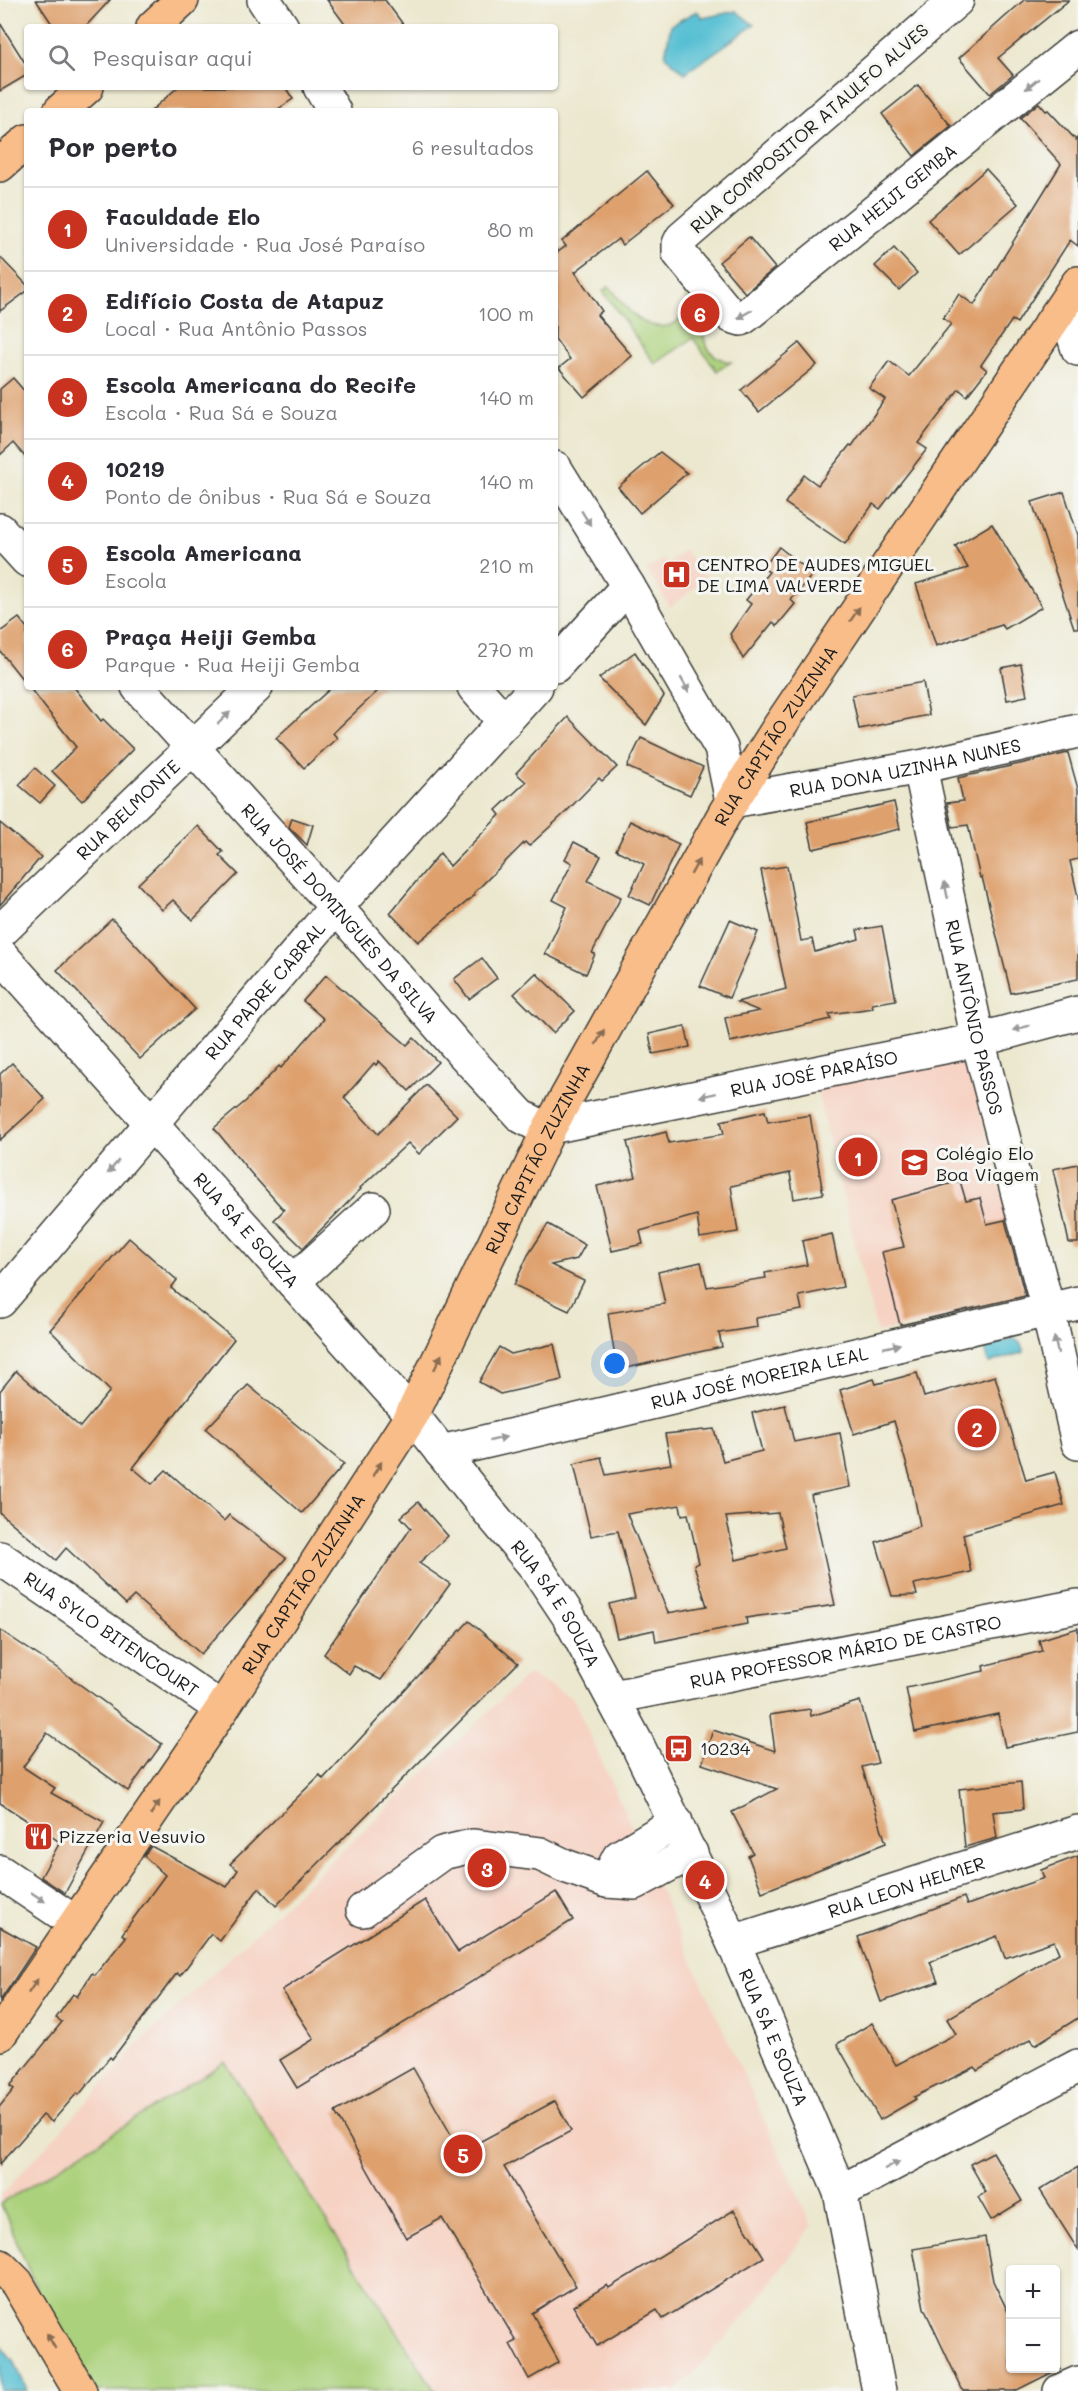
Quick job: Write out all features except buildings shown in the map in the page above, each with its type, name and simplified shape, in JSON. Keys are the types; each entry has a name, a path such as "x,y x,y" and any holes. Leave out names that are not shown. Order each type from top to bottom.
{"main road":[{"path":"156,24 182,0"},
{"path":"63,108 84,90"},
{"path":"0,165 24,144"},
{"name":"RUA CAPITÃO ZUZINHA","path":"0,2034 222,1709 412,1414 550,1127 732,801 786,717 1071,294"},
{"path":"0,2266 17,2283 81,2391"}],"street":[{"path":"264,0 280,24"},
{"name":"RUA COMPOSITOR ATAULFO ALVES","path":"708,291 679,253 682,238 957,0"},
{"name":"RUA HEIJI GEMBA","path":"708,291 731,316 741,319 1078,47"},
{"path":"322,90 332,108"},
{"path":"1071,294 1078,349"},
{"path":"558,473 628,586 721,748 732,801"},
{"path":"558,663 628,586"},
{"name":"RUA JOSÉ DOMINGUES DA SILVA","path":"141,690 521,1116 536,1124 550,1127"},
{"name":"RUA BELMONTE","path":"0,932 253,690"},
{"path":"477,690 505,722"},
{"name":"RUA PADRE CABRAL","path":"0,1301 336,907 533,690"},
{"name":"RUA DONA UZINHA NUNES","path":"732,801 920,767 1078,730"},
{"name":"RUA ANTÔNIO PASSOS","path":"920,767 978,1040 1063,1307 1078,1443"},
{"name":"RUA SÁ E SOUZA","path":"0,954 412,1414 538,1569 568,1616 613,1697 676,1822 677,1860 733,1942 840,2192 879,2391"},
{"name":"RUA JOSÉ PARAÍSO","path":"550,1127 978,1040 1078,1013"},
{"path":"293,1282 373,1209"},
{"name":"RUA JOSÉ MOREIRA LEAL","path":"441,1452 1063,1307"},
{"name":"RUA SYLO BITENCOURT","path":"0,1558 222,1709"},
{"name":"RUA PROFESSOR MÁRIO DE CASTRO","path":"613,1697 1078,1606"},
{"path":"607,1881 619,1857 676,1822"},
{"name":"RUA LEON HELMER","path":"733,1942 1078,1832"},
{"path":"363,1910 442,1853 472,1846 540,1854 607,1881 635,1883 677,1860"},
{"path":"0,1872 76,1923"},
{"path":"840,2192 1078,2066"},
{"path":"1060,2391 1078,2383"}],"shaded area":[{"name":"CENTRO DE AUDES MIGUEL DE LIMA VALVERDE","path":"684,549 706,579 670,607 647,570 663,559 669,564"},
{"name":"Colégio Elo Boa Viagem","path":"967,1058 1028,1297 877,1333 816,1087"},
{"path":"528,1674 573,1698 812,2226 756,2303 677,2391 79,2391 1,2204 1,2195 145,2038"}],"green space":[{"path":"685,264 713,315 704,330 706,344 715,356 731,362 717,371 693,338 655,364 603,291 609,286 627,308 641,320 658,326 668,326 678,321 684,309"},
{"path":"225,2062 435,2391 79,2391 1,2204"}],"water":[{"path":"697,11 703,18 736,11 754,25 685,73 665,56 671,25"},
{"path":"1013,1338 1020,1342 1024,1352 989,1363 985,1348"},
{"path":"0,2344 15,2363 27,2391 0,2391"}],"place":[{"name":"Praça Heiji Gemba","path":"700,313"},
{"name":"CENTRO DE AUDES MIGUEL DE LIMA VALVERDE","path":"676,574"},
{"name":"Faculdade Elo","path":"858,1157"},
{"name":"Colégio Elo Boa Viagem","path":"915,1163"},
{"name":"Edifício Costa de Atapuz","path":"977,1428"},
{"name":"10234","path":"679,1748"},
{"name":"Pizzeria Vesuvio","path":"38,1836"},
{"name":"Escola Americana do Recife","path":"487,1868"},
{"name":"10219","path":"705,1880"},
{"name":"Escola Americana","path":"463,2154"}]}
